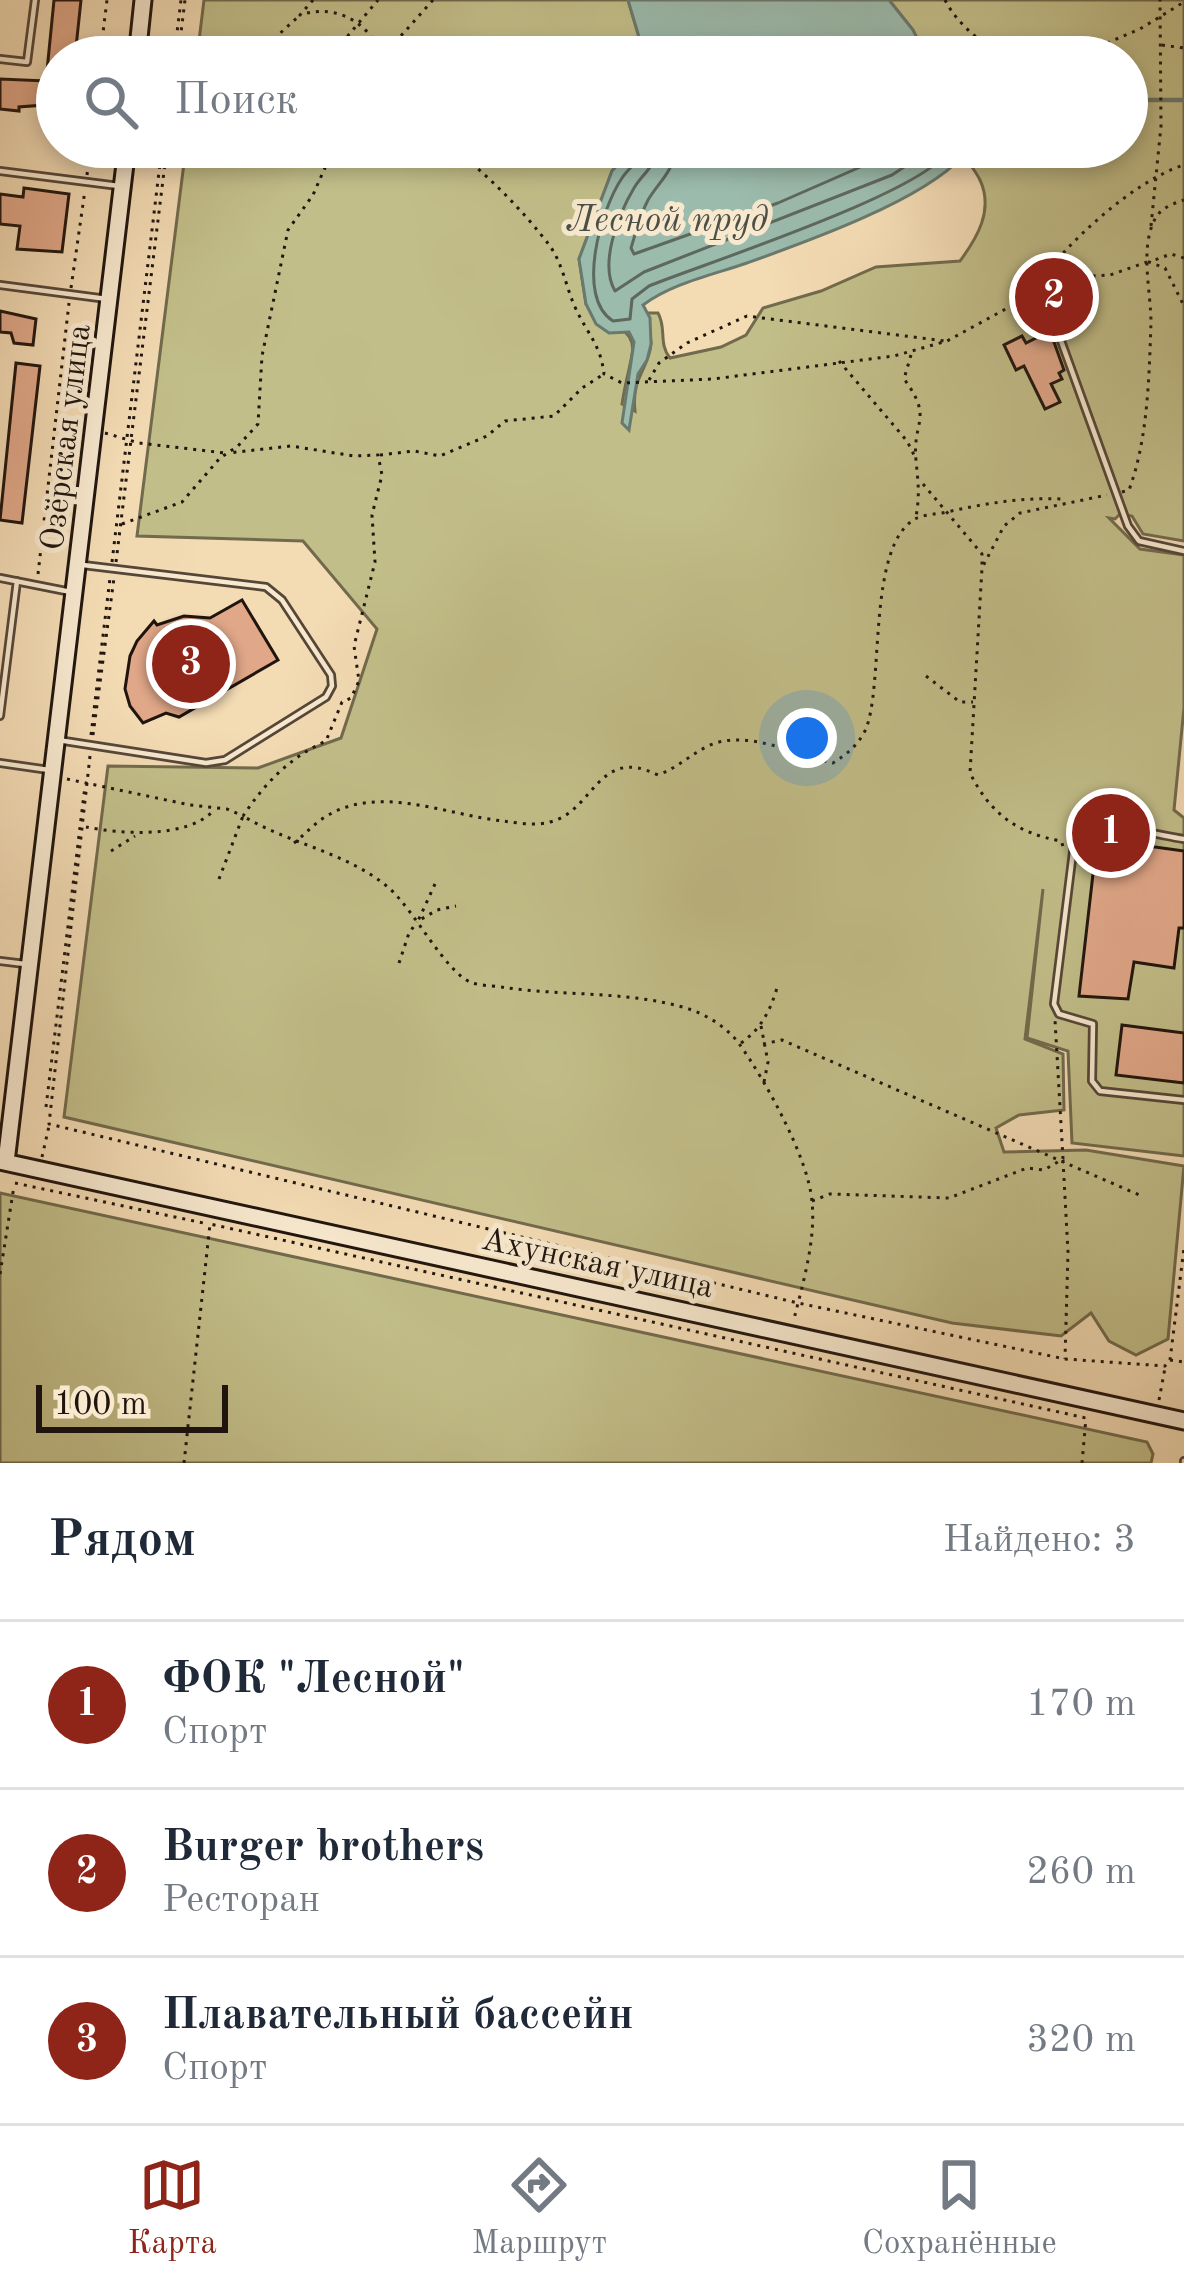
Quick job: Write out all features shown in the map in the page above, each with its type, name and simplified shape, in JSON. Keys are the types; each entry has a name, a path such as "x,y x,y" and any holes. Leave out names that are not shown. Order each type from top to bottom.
{"main road":[{"path":"139,36 143,0"},
{"name":"Озёрская улица","path":"3,1162 125,168"},
{"name":"Ахунская улица","path":"3,1162 1184,1421"}],"lane":[{"path":"0,59 27,62 35,0"},
{"path":"0,172 123,186"},
{"path":"0,285 110,300"},
{"path":"1032,294 1056,327 1128,526 1139,541 1184,551"},
{"path":"58,740 206,763 225,760 326,697 332,686 332,675 282,599 266,587 79,565"},
{"path":"0,578 76,593"},
{"path":"0,716 16,581"},
{"path":"0,763 54,774"},
{"path":"1184,839 1106,828 1078,838 1054,1004 1059,1014 1093,1024 1092,1081 1100,1090 1184,1100"},
{"path":"0,961 30,965"}],"path":[{"path":"102,36 106,0"},
{"path":"179,36 183,0"},
{"path":"277,36 314,0"},
{"path":"346,36 378,0"},
{"path":"400,36 433,0"},
{"path":"945,0 977,36"},
{"path":"982,568 1004,526 1020,513 1129,490 1141,459 1151,323 1149,242 1161,126 1160,0"},
{"path":"1124,36 1184,2"},
{"path":"300,15 314,10 346,15 372,36"},
{"path":"1161,45 1184,48"},
{"path":"1032,294 1055,259 1158,175 1184,165"},
{"path":"37,585 88,168"},
{"path":"46,1108 161,168"},
{"path":"121,525 182,502 258,424 262,356 288,230 314,195 325,168"},
{"path":"475,168 550,247 574,305 602,351 604,374"},
{"path":"1149,242 1155,219 1167,206 1184,200"},
{"path":"604,374 622,383 713,379 912,351 947,341 1032,294 1076,278 1109,275 1171,254 1184,258"},
{"path":"1149,262 1165,268 1184,306"},
{"path":"649,380 659,363 687,343 747,316 947,341"},
{"path":"912,351 904,379 919,399 922,424 915,457"},
{"path":"839,361 907,441 915,457 921,483 916,518"},
{"path":"95,431 227,453 291,446 354,456 414,451 440,456 488,436 506,421 554,416 604,374"},
{"path":"113,568 128,439"},
{"path":"219,879 243,816 275,774 326,741 342,702 351,698 359,680 354,646 375,562 372,515 382,475 378,455"},
{"path":"921,483 982,554 970,773 982,798 1014,827 1061,841 1069,856"},
{"path":"294,843 323,818 364,801 427,806 500,821 550,822 578,807 591,787 616,770 645,769 658,775 712,744 732,740 770,745 832,763 852,751 867,728 886,572 899,536 916,518 1025,498 1070,500"},
{"path":"926,676 975,714"},
{"path":"960,702 975,701"},
{"path":"90,745 49,1124 798,1303 1065,1359 1165,1366"},
{"path":"54,774 190,806 215,807 367,870 406,904 449,967 471,982 570,996 620,997 686,1008 714,1020 739,1044 798,1147 812,1201 791,1334"},
{"path":"111,851 136,835 207,817 215,807"},
{"path":"84,827 136,835"},
{"path":"399,963 435,884"},
{"path":"418,921 456,906"},
{"path":"739,1044 761,1024 777,988"},
{"path":"1052,1008 1068,1252 1065,1359"},
{"path":"761,1024 767,1062 763,1086"},
{"path":"763,1044 782,1040 1144,1197"},
{"path":"812,1201 830,1194 949,1198 1027,1168 1044,1170 1062,1160"},
{"path":"0,1274 15,1183 1086,1418 1082,1463"},
{"path":"0,1216 7,1215"},
{"path":"184,1463 210,1224"},
{"path":"1156,1415 1170,1360 1184,1249"},
{"path":"1170,1360 1184,1362"}],"shaded area":[{"path":"204,0 628,0 639,36 200,36"},
{"path":"889,0 1184,0 1184,541 1143,534 1132,516 1109,518 1140,549 1184,555 1184,708 1174,810 1184,818 1184,1156 1072,1143 1068,1051 1027,1038 1043,889 1025,1039 1063,1054 1064,1110 1019,1115 996,1128 1004,1152 1086,1150 1184,1166 1168,1339 1136,1355 1109,1341 1091,1313 1061,1336 952,1323 64,1117 108,766 258,768 341,738 377,629 303,541 137,536 183,168 615,168 579,259 586,304 620,328 632,343 622,404 635,411 638,381 651,344 642,305 645,313 658,313 670,358 721,347 746,335 763,308 821,291 876,267 960,261 984,213 984,191 972,168 1148,168 1148,36 916,36"},
{"path":"0,1193 1147,1442 1153,1454 1151,1463 0,1463"}],"water":[{"path":"628,0 889,0 916,36 639,36"},
{"name":"Лесной пруд","path":"950,168 862,218 680,285 643,305 650,318 651,344 638,374 629,430 622,423 634,342 629,332 609,333 596,324 586,304 579,259 612,171"}],"building":[{"path":"54,0 81,0 77,36 50,36"},
{"path":"0,79 36,81 36,106 19,107 19,111 0,109"},
{"path":"24,188 69,194 62,252 17,249 20,226 0,224 0,194 23,197"},
{"path":"0,311 36,319 33,345 14,343 11,333 0,332"},
{"path":"1050,331 1064,370 1059,373 1062,379 1051,384 1060,402 1045,409 1024,366 1016,370 1004,345 1022,336 1026,343"},
{"path":"16,363 40,366 22,523 0,520"},
{"path":"242,600 278,660 179,717 166,713 143,723 125,689 137,641 154,621 157,625 184,616 210,618"},
{"path":"1097,839 1184,851 1184,928 1179,928 1174,968 1134,962 1128,999 1079,996"},
{"path":"1122,1025 1184,1033 1184,1083 1116,1075"}],"waterway":[{"path":"1148,100 1184,100"}],"place":[{"name":"Burger brothers","path":"1054,297"},
{"name":"Плавательный бассейн","path":"191,664"},
{"name":"ФОК \"Лесной\"","path":"1111,833"}]}
